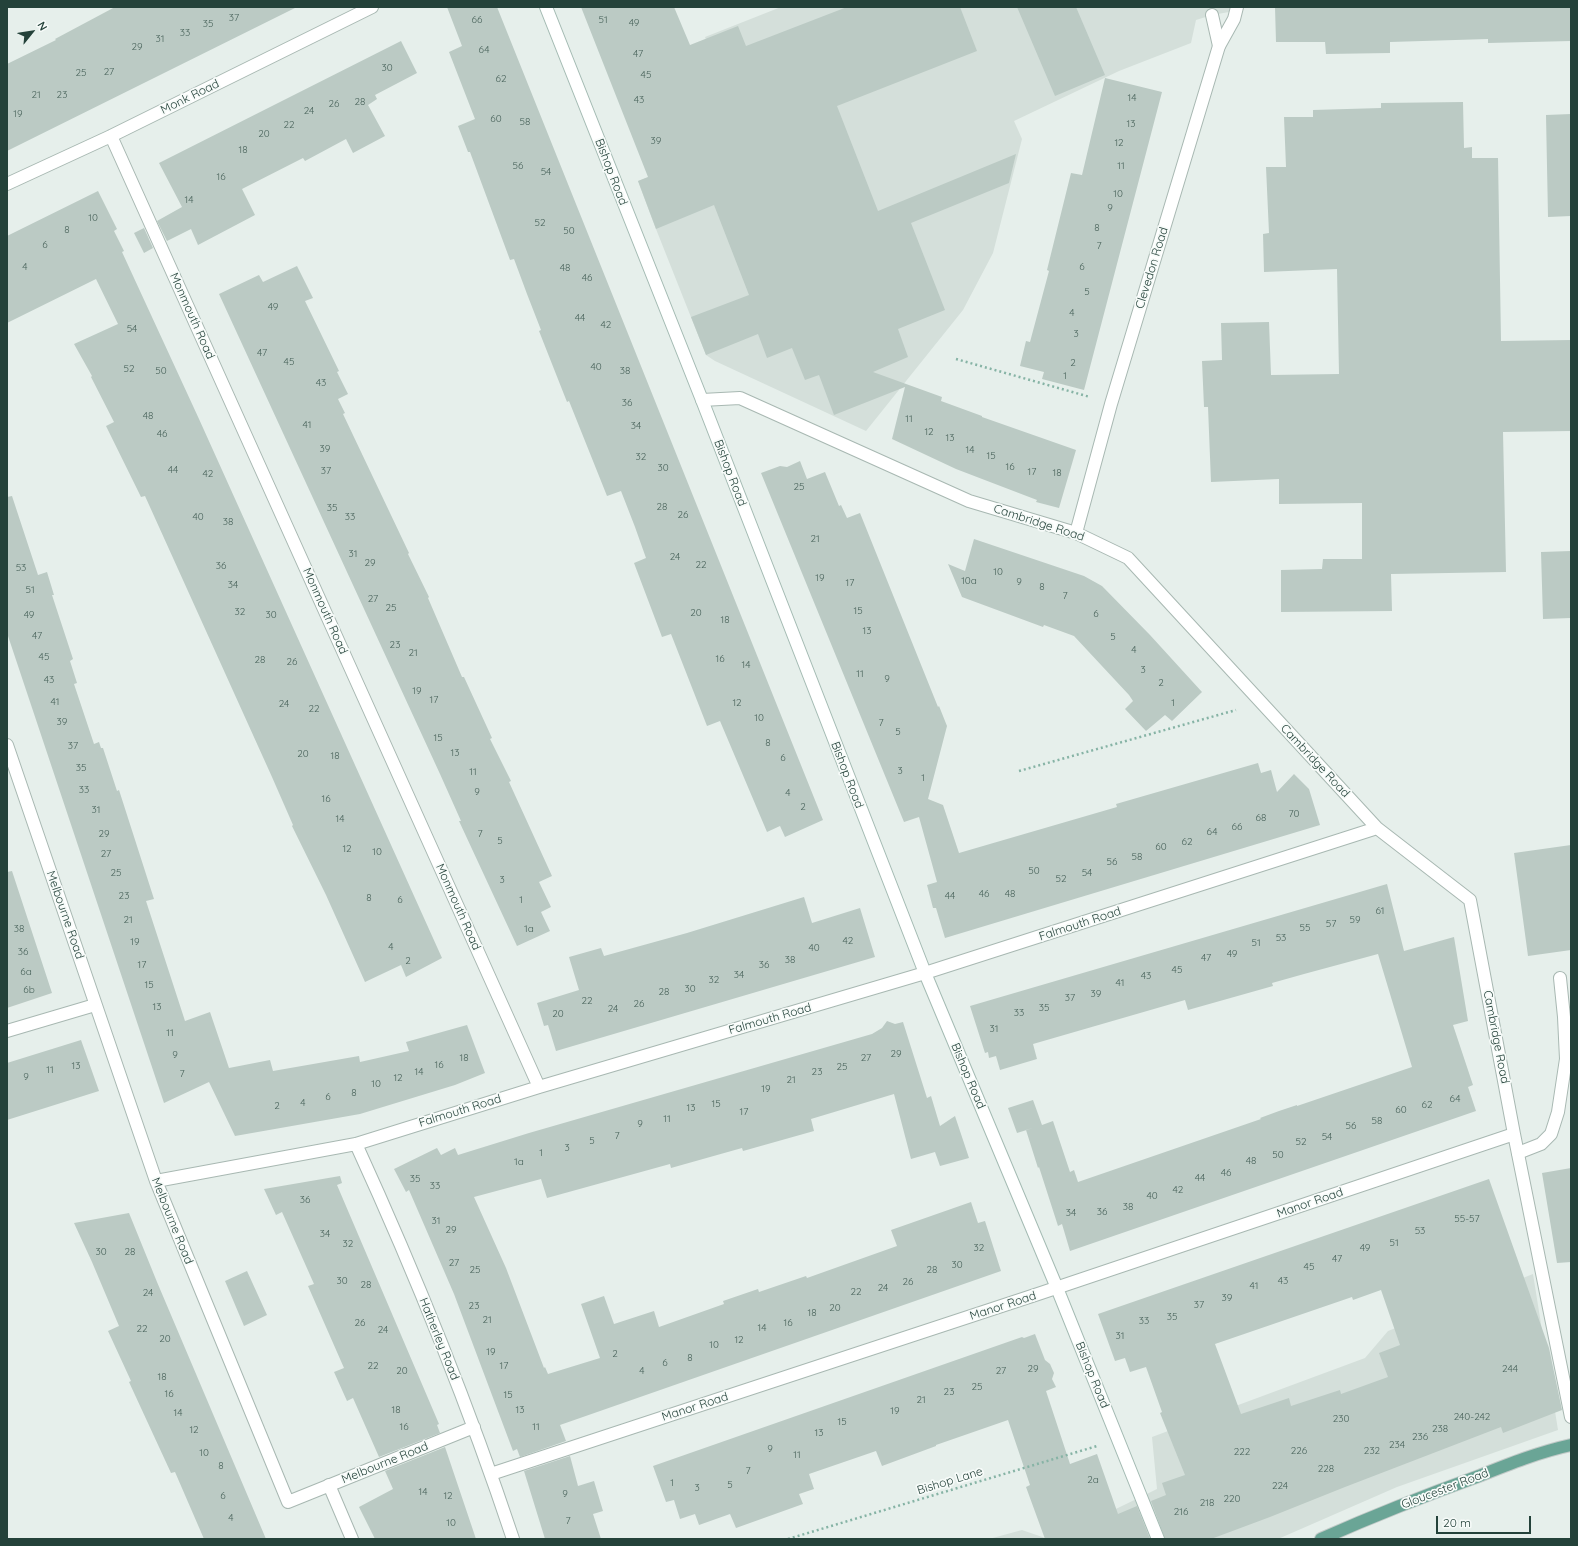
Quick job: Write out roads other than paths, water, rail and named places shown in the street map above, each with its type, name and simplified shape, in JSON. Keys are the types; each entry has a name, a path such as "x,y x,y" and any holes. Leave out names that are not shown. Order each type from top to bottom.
{"main road":[{"name":"Gloucester Road","path":"1321,1539 1363,1520 1547,1450 1571,1445"}],"street":[{"name":"Monk Road","path":"7,184 111,136 372,7"},
{"name":"Bishop Road","path":"546,7 702,400 925,973 1057,1288 1158,1539"},
{"name":"Clevedon Road","path":"1076,533 1112,404 1219,46 1234,19 1237,7"},
{"path":"1212,14 1219,46"},
{"name":"Monmouth Road","path":"111,136 539,1087"},
{"name":"Cambridge Road","path":"702,400 740,398 969,501 1076,533 1128,558 1377,828 1470,900 1514,1134 1571,1417"},
{"name":"Melbourne Road","path":"7,745 156,1181 288,1502 474,1427"},
{"name":"Falmouth Road","path":"156,1181 356,1144 539,1087 925,973 1377,828"},
{"path":"1518,1153 1541,1144 1551,1134 1558,1112 1566,1059 1560,978"},
{"path":"7,1031 95,1005"},
{"name":"Manor Road","path":"491,1474 1057,1288 1514,1134"},
{"name":"Hatherley Road","path":"356,1144 394,1228 474,1427 512,1539"},
{"path":"329,1485 352,1539"}]}
